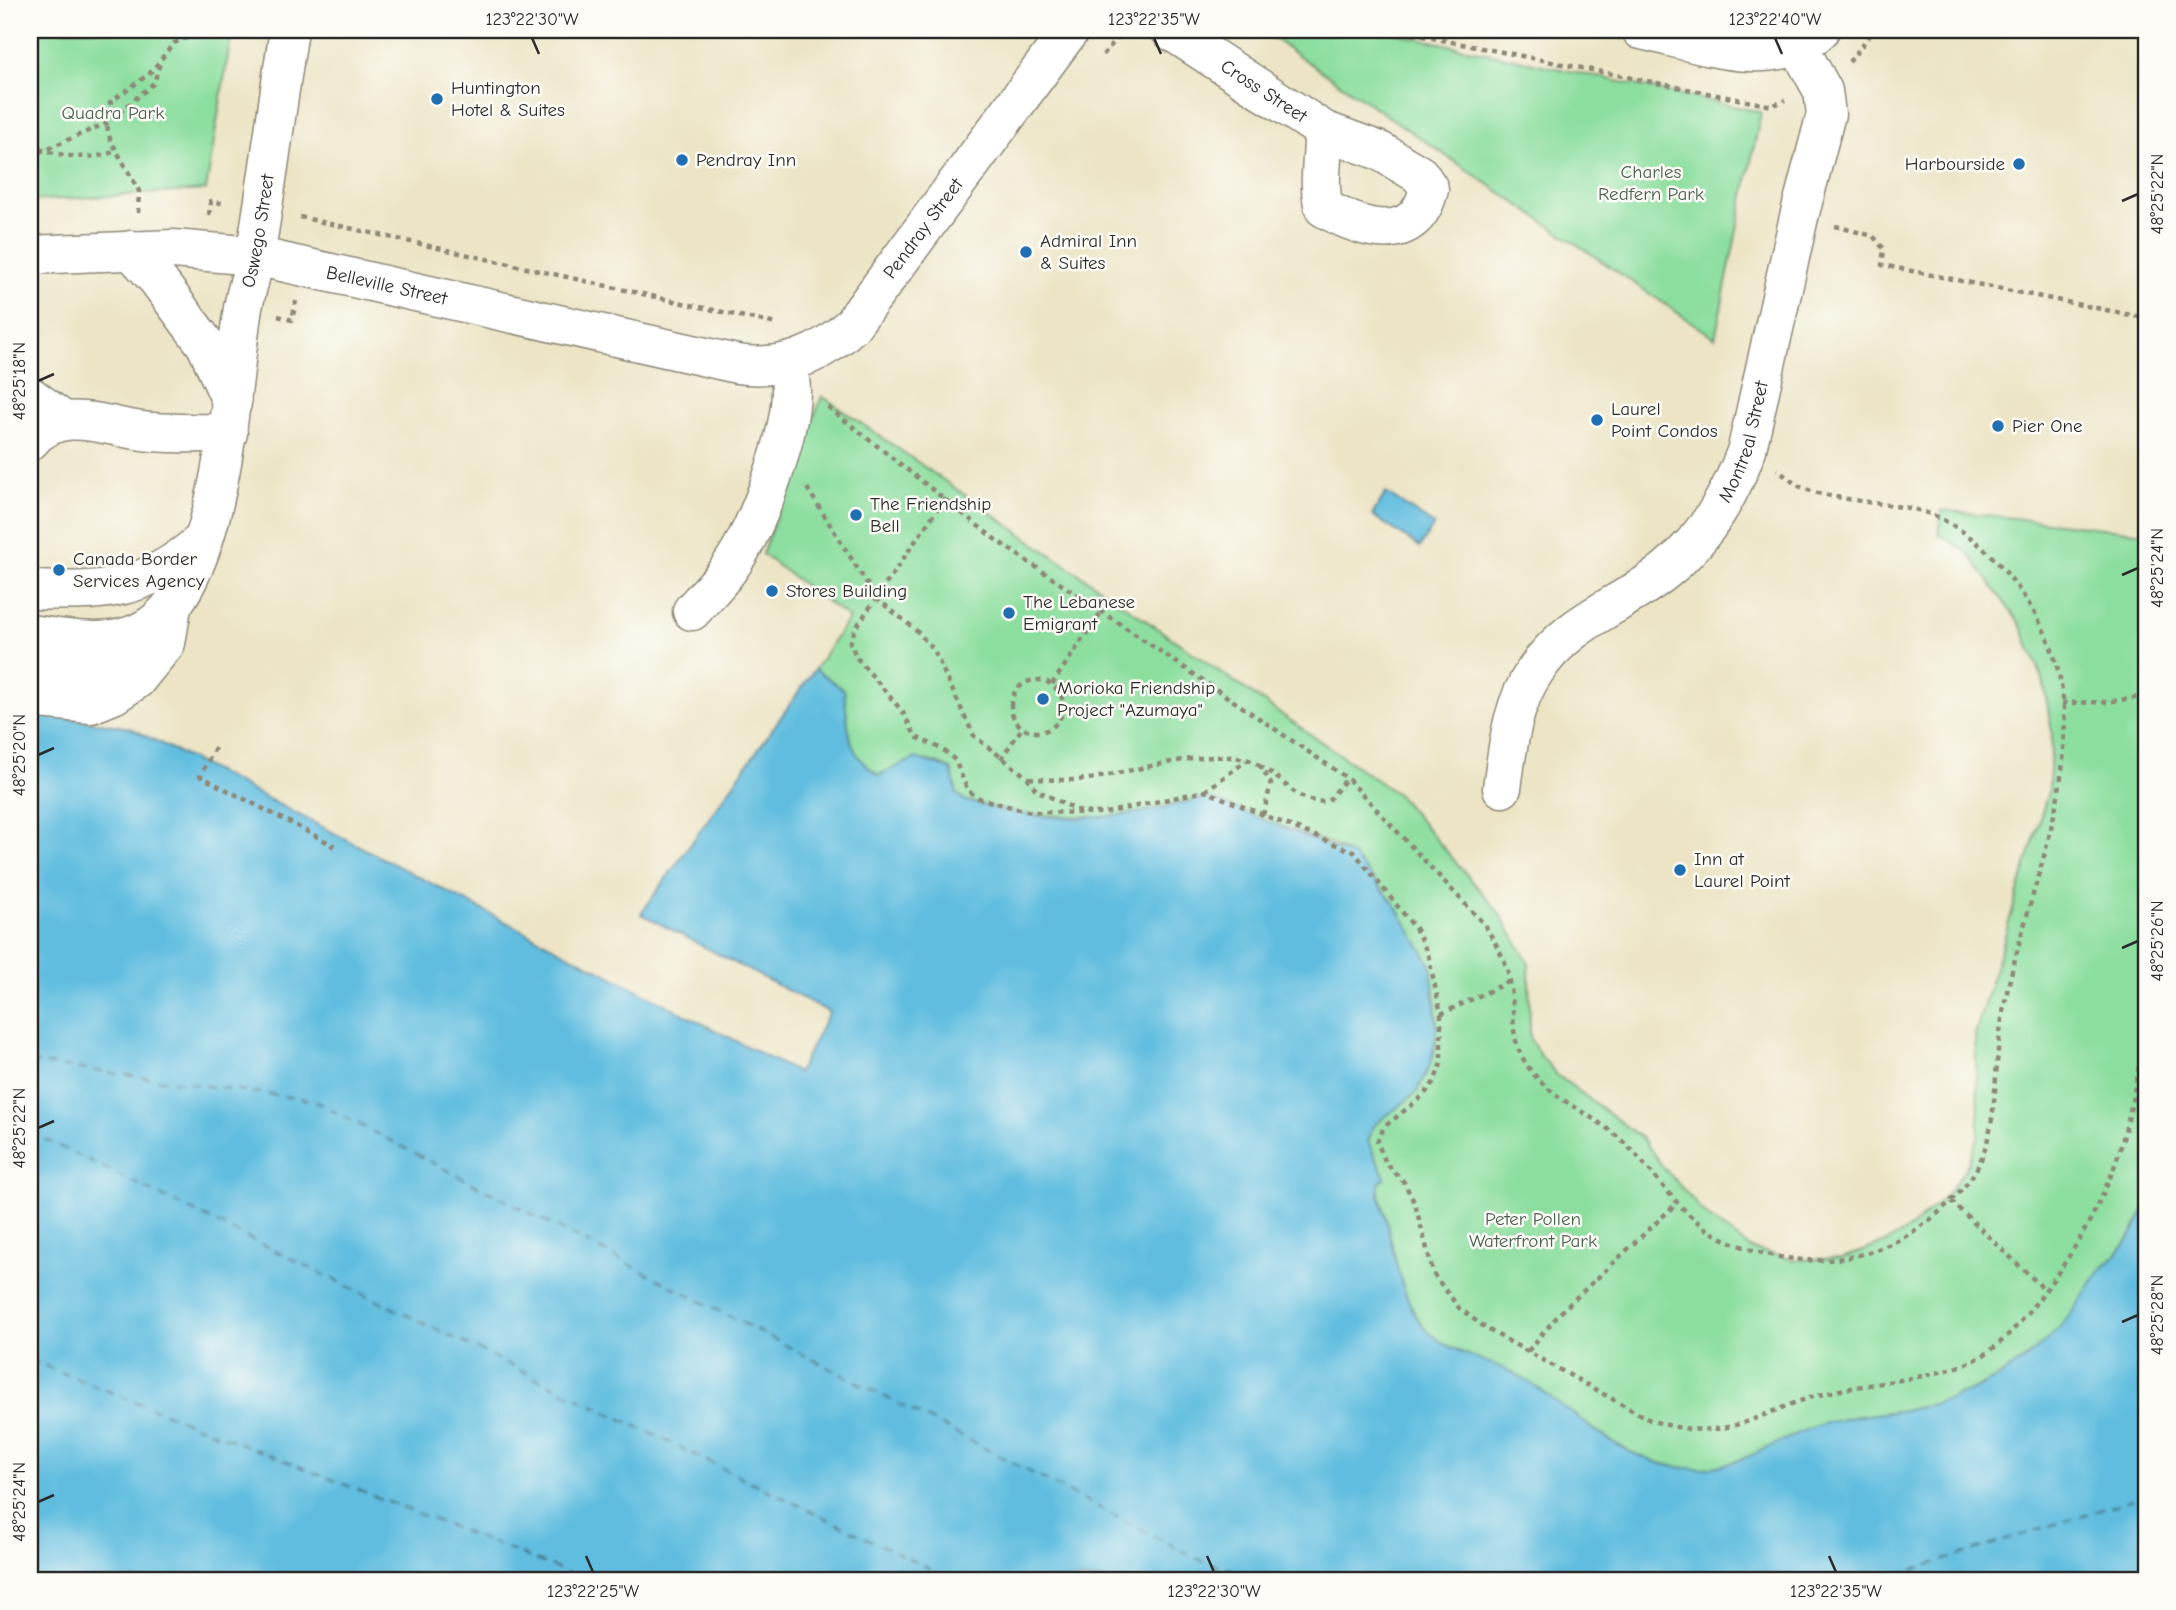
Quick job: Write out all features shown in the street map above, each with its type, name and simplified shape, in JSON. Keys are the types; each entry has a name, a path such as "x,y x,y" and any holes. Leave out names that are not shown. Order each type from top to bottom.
{"street":[{"name":"Oswego Street","path":"172,607 184,589 201,542 231,419 243,308 255,256 289,30"},
{"name":"Pendray Street","path":"737,364 763,368 810,356 833,343 852,326 1070,30"},
{"name":"Cross Street","path":"1170,30 1323,130"},
{"path":"1641,30 1722,38 1754,53 1809,37"},
{"name":"Montreal Street","path":"1502,788 1511,727 1520,698 1535,671 1558,644 1585,621 1665,571 1689,549 1724,503 1747,449 1799,217 1826,114 1826,103 1809,37"},
{"path":"37,423 78,419 149,432 231,419 206,345 158,279 131,250"},
{"name":"Belleville Street","path":"30,255 204,250 255,256 737,364"},
{"path":"692,611 728,570 755,523 779,451 790,406 791,387 786,363"},
{"path":"30,590 97,591 134,584 177,563 201,542"},
{"path":"46,636 117,641 138,634 172,607"},
{"path":"30,665 61,669 96,666 138,644 172,607"},
{"path":"30,698 91,704 113,695 136,680 166,643 172,607"}],"path":[{"path":"131,250 139,191 116,151 103,108 150,73 174,43 205,30"},
{"path":"30,156 41,149 71,140 107,123 154,83 161,60"},
{"path":"30,145 82,158 99,158 116,151"},
{"path":"295,217 780,325"},
{"path":"1799,217 1873,236 1884,249 1882,265 2146,318"},
{"path":"822,402 837,417 996,540 1347,778 1483,924 1503,959 1510,980 1511,1026 1530,1070 1565,1104 1598,1121 1621,1139 1676,1204 1711,1233 1785,1260 1818,1262 1859,1257 1889,1246 1919,1229 1951,1201 1975,1171 1988,1144 2006,997 2052,834 2062,785 2062,703 2053,657 2035,613 2013,581 1970,537 1918,510 1804,488 1747,449"},
{"path":"802,481 876,598 915,629 933,649 974,736 1028,778 1037,790 1082,813"},
{"path":"945,498 852,634 850,643 857,658 902,711 916,737 942,748 955,760 968,791 981,799 1031,812 1082,813 1124,811 1205,791 1300,831 1329,839 1354,852 1375,874 1415,928 1428,954 1441,1014 1441,1065 1434,1082 1424,1095 1384,1127 1379,1135 1380,1151 1386,1163 1404,1182 1415,1203 1434,1275 1444,1292 1459,1308 1487,1329 1650,1420 1678,1429 1716,1429 1745,1425 1822,1395 1970,1362 1996,1345 2024,1318 2045,1290 2090,1220 2108,1184 2124,1128 2146,1027"},
{"path":"1052,684 1102,611"},
{"path":"1032,680 1052,684 1063,701 1059,720 1052,729 1042,732 1022,728 1011,711 1015,691 1032,680"},
{"path":"2062,703 2107,702 2146,696"},
{"path":"1001,759 1022,728"},
{"path":"215,748 200,776 333,845 330,849"},
{"path":"1028,778 1055,781 1085,779 1204,757 1247,760 1280,776 1298,796 1311,802 1328,801 1347,778"},
{"path":"1205,791 1247,760"},
{"path":"1261,767 1271,784 1262,815"},
{"path":"1441,1014 1510,980"},
{"path":"1951,1201 2045,1290"},
{"path":"1528,1352 1560,1313 1676,1204"}],"green space":[{"name":"Quadra Park","path":"30,30 232,30 206,190 30,201"},
{"name":"Charles Redfern Park","path":"1261,30 1379,30 1761,112 1715,338"},
{"name":"Peter Pollen Waterfront Park","path":"822,396 1398,795 1498,911 1529,963 1530,1039 1557,1075 1643,1139 1662,1166 1708,1217 1752,1249 1795,1260 1842,1258 1885,1243 1912,1227 1947,1194 1966,1168 1979,1135 1975,1035 2049,789 2052,732 2043,679 2020,624 1968,553 1939,534 1942,510 2146,533 2146,1207 2129,1238 2096,1276 2074,1310 2056,1331 2024,1359 1989,1382 1930,1405 1826,1423 1745,1459 1711,1468 1671,1466 1630,1452 1522,1378 1439,1340 1418,1319 1404,1290 1379,1193 1379,1183 1385,1177 1368,1142 1373,1126 1411,1097 1426,1074 1436,1048 1435,991 1395,904 1353,856 1331,844 1202,798 1117,818 1019,814 964,800 957,794 951,769 939,764 914,761 879,775 868,767 859,758 850,738 844,690 815,669 849,618 762,554"}],"water":[{"path":"1386,493 1434,525 1420,547 1372,515"},
{"path":"815,669 844,690 848,728 854,749 859,758 879,775 916,758 951,769 957,794 964,800 1025,814 1054,817 1112,816 1202,798 1212,799 1353,856 1395,904 1431,965 1437,1028 1431,1063 1417,1092 1373,1126 1368,1142 1385,1177 1379,1183 1379,1194 1399,1274 1410,1305 1418,1319 1439,1340 1522,1378 1630,1452 1671,1466 1692,1468 1728,1464 1826,1423 1930,1405 1989,1382 2024,1359 2056,1331 2074,1310 2092,1281 2126,1243 2146,1207 2146,1580 30,1580 30,712 131,728 798,1073 829,1012 641,914"}],"ferry route":[{"path":"30,1062 312,1100 1204,1562 1269,1580"},
{"path":"30,1132 953,1580"},
{"path":"30,1360 586,1580"},
{"path":"1882,1580 2146,1495"}],"place":[{"name":"Huntington Hotel & Suites","path":"437,99"},
{"name":"Pendray Inn","path":"682,160"},
{"name":"Harbourside","path":"2019,164"},
{"name":"Admiral Inn & Suites","path":"1026,252"},
{"name":"Laurel Point Condos","path":"1597,420"},
{"name":"Pier One","path":"1998,426"},
{"name":"The Friendship Bell","path":"856,515"},
{"name":"Canada Border Services Agency","path":"59,570"},
{"name":"Stores Building","path":"772,591"},
{"name":"The Lebanese Emigrant","path":"1009,613"},
{"name":"Morioka Friendship Project \"Azumaya\"","path":"1043,699"},
{"name":"Inn at Laurel Point","path":"1680,870"}]}
